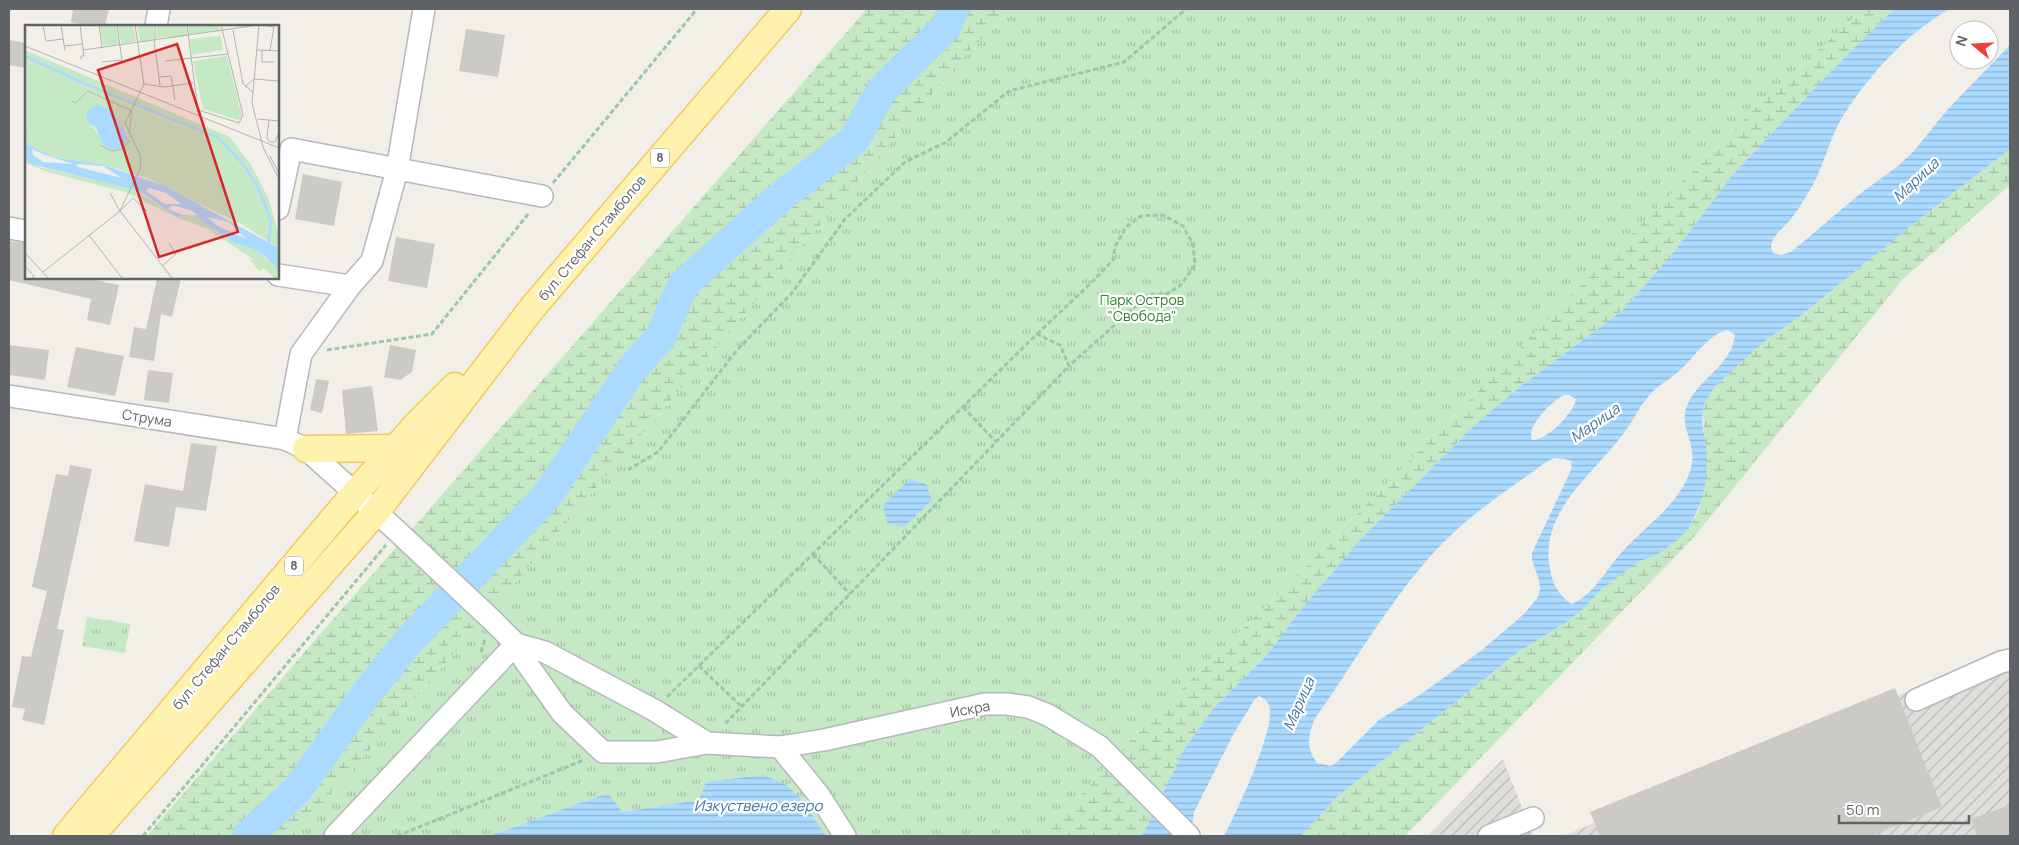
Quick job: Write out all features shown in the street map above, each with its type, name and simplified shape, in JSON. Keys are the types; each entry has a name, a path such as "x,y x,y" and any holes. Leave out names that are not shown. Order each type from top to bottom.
{"main road":[{"name":"бул. Стефан Стамболов","path":"91,836 376,512 533,307 788,9"},
{"name":"бул. Стефан Стамболов","path":"66,836 355,493 420,421 533,307"},
{"path":"296,444 396,448"}],"street":[{"path":"156,25 159,9"},
{"path":"424,9 398,170 372,261 350,286 302,354 296,444 397,531 516,644 525,661 562,713 603,752"},
{"path":"279,204 291,149 542,196"},
{"path":"9,228 25,231"},
{"path":"279,275 350,286"},
{"name":"Струма","path":"9,396 296,444"},
{"path":"516,644 545,652 654,710 707,743"},
{"path":"336,836 516,644"},
{"path":"1916,700 2001,662 2010,660"},
{"name":"Искра","path":"603,752 657,752 707,743 780,747 824,740 985,704 1008,704 1028,707 1048,715 1099,746 1189,836"},
{"path":"780,747 819,794 845,836"},
{"path":"1489,836 1533,818"}],"path":[{"path":"628,470 658,452 737,350 791,294 845,219 905,162 946,142 1008,91 1124,62 1186,9"},
{"path":"654,710 1037,334 1092,283 1113,260 1115,247 1126,227 1141,216 1163,215 1183,226 1193,244 1195,265 1181,285 1165,294 1149,294 1069,366 707,743"},
{"path":"1037,334 1060,345 1069,366"},
{"path":"963,407 996,442"},
{"path":"143,836 397,531"},
{"path":"813,554 850,594"},
{"path":"699,666 742,707"},
{"path":"397,836 603,752"}],"shaded area":[{"path":"2010,649 2010,836 1563,836"},
{"path":"1503,759 1533,836 1428,836"}],"green space":[{"path":"867,9 1012,9 964,57 499,602 295,836 147,836 315,640"},
{"name":"Парк Остров \"Свобода\"","path":"1012,9 1863,9 1762,101 1305,567 1136,734 1044,836 826,836 801,799 699,800 621,812 608,793 489,836 295,836 499,602 964,57"},
{"path":"1863,9 1894,9 1838,64 1735,172 1674,252 1623,310 1521,386 1478,422 1360,540 1302,608 1266,656 1213,709 1185,748 1142,836 1044,836 1136,734 1305,567 1762,101"},
{"path":"2010,149 2010,185 1903,279 1694,537 1405,836 1301,836 1337,797 1518,652 1565,623 1583,609 1604,587 1640,561 1657,555 1680,538 1690,527 1698,512 1706,481 1703,411 1704,404 1715,386 1766,340 1799,317 1907,229"},
{"path":"87,617 130,624 125,653 82,646"}],"water":[{"name":"Марица","path":"1894,9 1950,9 1918,30 1902,44 1873,75 1849,107 1839,123 1813,185 1788,223 1771,243 1773,253 1781,255 1791,252 1913,152 1948,109 1986,70 1999,70 1999,56 2010,45 2010,149 1907,229 1799,317 1766,340 1715,386 1704,404 1702,420 1707,455 1706,481 1701,501 1690,527 1680,538 1657,555 1640,561 1604,587 1583,609 1565,623 1518,652 1337,797 1301,836 1224,836 1253,774 1269,722 1269,705 1264,698 1259,696 1255,699 1234,733 1194,812 1192,824 1195,836 1142,836 1185,748 1213,709 1266,656 1302,608 1360,540 1478,422 1521,386 1623,310 1674,252 1735,172 1838,64","holes":["1728,330 1735,335 1733,346 1721,364 1692,396 1687,406 1685,421 1692,459 1686,481 1671,504 1631,542 1594,587 1572,604 1558,591 1551,574 1549,552 1552,532 1559,514 1583,480 1624,433 1652,392 1685,366 1714,336","1564,395 1569,395 1576,399 1571,411 1551,431 1538,439 1532,440 1533,428 1541,414","1554,458 1571,461 1572,468 1532,553 1532,560 1539,580 1540,590 1538,597 1524,614 1482,650 1421,694 1379,720 1336,763 1331,766 1317,763 1313,758 1309,742 1314,720 1403,590 1437,549 1462,525 1489,503"]},
{"path":"910,479 926,484 932,500 904,527 887,523 883,505"},
{"name":"Изкуствено езеро","path":"763,775 785,784 801,799 826,836 489,836 608,793 622,812 699,800 706,782"}],"building":[{"path":"73,9 109,9 105,25 80,25 71,22"},
{"path":"466,29 505,35 498,77 459,71"},
{"path":"9,40 25,43 25,68 9,65"},
{"path":"303,174 342,182 334,226 295,219"},
{"path":"396,237 435,244 427,288 388,281"},
{"path":"9,241 25,243 25,279 91,279 119,285 110,325 87,320 91,299 9,280"},
{"path":"157,279 181,279 172,317 161,314 154,361 129,357 134,327 146,329"},
{"path":"9,345 49,350 45,380 9,375"},
{"path":"390,345 416,350 412,372 400,380 384,377"},
{"path":"76,347 124,356 115,396 67,387"},
{"path":"148,370 173,373 169,403 144,400"},
{"path":"316,379 329,381 322,413 310,410"},
{"path":"372,386 378,431 346,434 342,390"},
{"path":"191,443 217,446 206,511 176,507 169,547 134,541 145,484 183,491"},
{"path":"70,465 92,469 57,629 64,630 44,725 22,720 25,709 12,707 22,656 31,657 47,591 32,587 56,474 68,476"},
{"path":"1895,688 1942,807 1870,836 1600,836 1590,812"},
{"path":"2010,805 2010,836 1977,836 1971,819"}],"waterway":[{"path":"248,836 297,790 366,694 407,643 546,497 632,369 660,338 683,285 777,200 854,140 882,90 945,28 954,9"}]}
